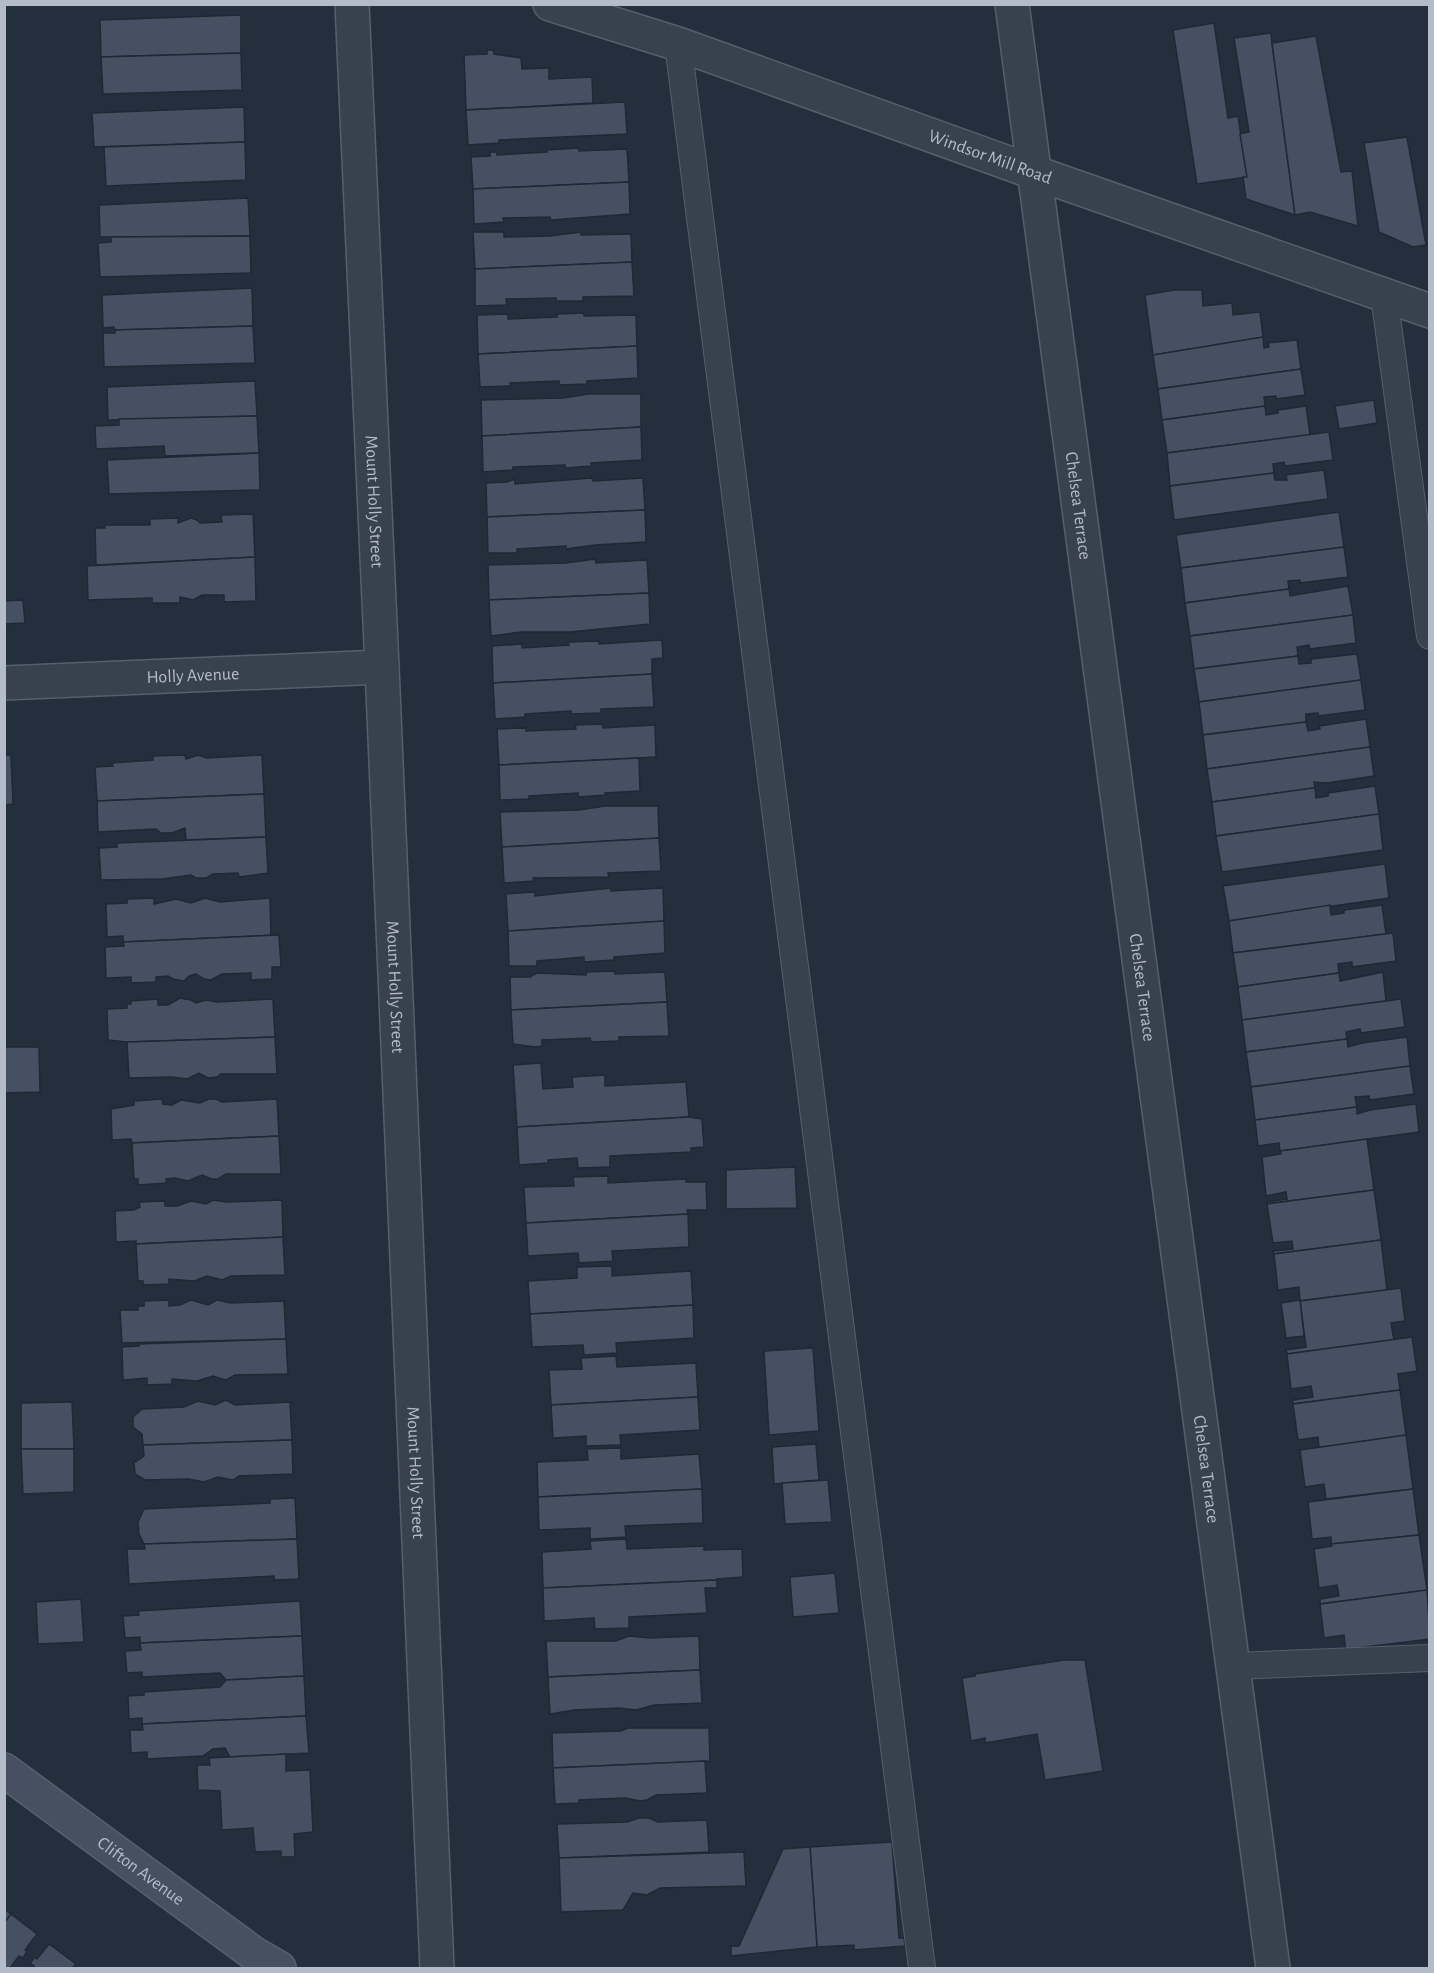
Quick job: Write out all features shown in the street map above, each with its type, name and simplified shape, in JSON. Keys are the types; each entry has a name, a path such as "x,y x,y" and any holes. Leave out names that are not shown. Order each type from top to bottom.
{"street":[{"name":"Mount Holly Street","path":"351,4 382,667 437,1968"},
{"name":"Windsor Mill Road","path":"550,4 678,44 1430,311"},
{"name":"Chelsea Terrace","path":"1012,4 1274,1968"},
{"name":"Holly Avenue","path":"4,683 382,667"},
{"name":"Clifton Avenue","path":"4,1770 254,1953 279,1968"}],"lane":[{"path":"678,44 922,1968"},
{"path":"1384,295 1430,636"},
{"path":"1233,1666 1430,1658"}],"building":[{"path":"241,15 241,53 101,57 100,20"},
{"path":"1214,23 1228,118 1238,116 1247,177 1197,184 1173,30"},
{"path":"1271,33 1295,215 1246,199 1243,177 1247,177 1240,134 1249,132 1234,38"},
{"path":"1316,36 1341,172 1352,171 1358,226 1310,212 1295,215 1272,43"},
{"path":"487,50 493,50 494,54 521,58 522,69 549,68 549,79 592,77 593,103 466,110 464,55 487,54"},
{"path":"241,53 242,90 103,94 101,57"},
{"path":"625,102 627,134 499,140 499,143 468,145 466,110"},
{"path":"244,107 245,142 94,147 92,113"},
{"path":"1407,137 1426,245 1413,247 1379,232 1364,143"},
{"path":"245,142 246,180 106,186 104,147"},
{"path":"579,148 579,151 627,149 629,182 473,189 471,157 490,156 490,152 497,152 497,155"},
{"path":"629,182 630,214 551,220 550,217 503,218 504,222 474,224 473,189"},
{"path":"248,198 250,236 100,237 99,205"},
{"path":"473,232 504,232 504,237 550,236 581,232 581,235 631,234 632,262 475,269"},
{"path":"250,236 251,273 100,277 98,243 111,242 111,237"},
{"path":"632,262 634,296 583,297 583,301 556,301 556,298 506,299 507,305 475,306 475,269"},
{"path":"252,288 253,326 115,330 114,327 103,328 102,295"},
{"path":"1174,290 1202,290 1203,306 1232,303 1233,315 1260,312 1263,337 1153,355 1145,295"},
{"path":"584,313 584,316 636,315 637,346 478,354 477,315 508,314 508,319 557,317 557,314"},
{"path":"253,326 255,363 104,367 103,333 115,333 115,330"},
{"path":"1263,337 1264,348 1269,347 1268,343 1297,340 1301,369 1158,389 1153,355"},
{"path":"637,346 638,378 587,381 587,384 559,385 559,381 480,387 478,354"},
{"path":"1301,369 1305,395 1276,399 1276,396 1264,397 1265,406 1162,420 1158,389"},
{"path":"255,381 257,416 108,420 107,387"},
{"path":"589,394 641,394 641,427 482,436 481,400 563,398"},
{"path":"1374,400 1377,423 1339,429 1335,406"},
{"path":"1265,406 1266,415 1278,413 1278,410 1306,406 1310,435 1167,453 1162,420"},
{"path":"257,416 259,453 165,456 164,446 96,449 95,426 119,425 119,419"},
{"path":"641,427 642,460 591,463 592,466 565,468 565,465 513,467 513,470 483,472 482,436"},
{"path":"1329,432 1333,460 1285,466 1284,462 1273,464 1274,473 1170,486 1167,453"},
{"path":"259,453 260,490 109,494 107,460"},
{"path":"1324,470 1328,499 1174,520 1170,486 1274,473 1275,480 1287,480 1286,475"},
{"path":"592,478 593,481 643,478 645,510 487,517 486,483 507,482 515,479 515,484"},
{"path":"645,510 646,542 566,549 566,546 517,549 517,553 488,553 487,517"},
{"path":"1339,512 1344,547 1181,568 1176,535"},
{"path":"253,514 255,557 96,565 95,528 105,528 105,525 150,525 150,519 178,518 178,523 191,518 200,523 222,522 221,515"},
{"path":"1344,547 1348,577 1300,583 1300,580 1288,581 1289,589 1185,603 1181,568"},
{"path":"255,557 256,601 224,602 224,595 202,595 193,600 180,597 180,603 152,603 152,598 88,600 87,566"},
{"path":"595,559 596,563 647,560 649,593 489,600 488,565 566,563"},
{"path":"1348,586 1353,615 1190,636 1185,603 1289,589 1290,596"},
{"path":"649,593 650,624 570,632 521,632 491,636 489,600"},
{"path":"23,600 25,623 4,624 4,601"},
{"path":"1353,615 1356,643 1310,649 1309,645 1297,647 1298,656 1194,669 1190,636"},
{"path":"662,640 663,658 652,659 652,674 493,683 492,646 522,644 522,648 569,645 568,642 599,641 599,644"},
{"path":"1357,654 1361,680 1199,702 1194,669 1298,656 1299,664 1311,663 1311,659"},
{"path":"652,674 654,707 601,709 601,713 571,714 571,711 525,714 525,717 495,719 493,683"},
{"path":"1361,680 1365,710 1318,716 1318,713 1306,714 1306,722 1203,735 1199,702"},
{"path":"1366,719 1370,747 1207,769 1203,735 1306,722 1308,731 1320,729 1319,726"},
{"path":"602,724 603,728 655,725 656,757 499,765 497,729 526,728 526,731 576,729 575,725"},
{"path":"1370,747 1374,776 1327,783 1314,782 1315,788 1212,802 1207,769"},
{"path":"4,755 11,755 13,804 4,805"},
{"path":"185,755 186,759 198,755 207,758 262,755 264,794 97,801 95,767 113,766 112,763 153,760 153,756"},
{"path":"639,758 640,791 578,797 578,793 529,796 529,799 500,800 499,765"},
{"path":"1375,786 1379,814 1216,836 1212,802 1313,788 1315,788 1316,798 1328,796 1328,793"},
{"path":"264,794 266,837 186,840 185,828 172,833 161,833 156,829 98,832 97,801"},
{"path":"605,806 658,806 659,838 502,847 500,812 579,810"},
{"path":"1379,814 1383,850 1222,872 1216,836"},
{"path":"266,837 268,873 239,877 238,873 213,874 206,878 196,878 191,875 162,879 101,880 99,848 117,847 117,843"},
{"path":"659,838 661,871 608,873 609,877 533,878 534,881 504,883 502,847"},
{"path":"1385,864 1389,898 1229,921 1223,886"},
{"path":"611,888 611,891 663,888 664,921 508,931 506,894 535,892 535,896"},
{"path":"154,898 154,904 176,899 191,903 205,898 220,902 270,898 271,935 279,935 123,942 123,936 107,937 106,904 127,903 127,899"},
{"path":"1330,905 1331,915 1344,913 1344,910 1382,905 1386,934 1233,953 1229,921"},
{"path":"664,921 665,953 584,962 584,957 537,961 537,966 509,966 508,931"},
{"path":"1393,933 1396,961 1352,967 1352,962 1338,964 1339,973 1238,987 1233,953"},
{"path":"279,935 281,967 272,967 272,979 251,980 251,973 222,974 211,980 196,974 184,981 168,976 156,977 156,982 131,983 131,977 106,978 105,947 124,946 123,942"},
{"path":"614,971 615,974 665,972 667,1002 511,1010 510,977 530,977 537,973 586,975 586,972"},
{"path":"1383,972 1386,1001 1242,1020 1238,987 1339,973 1340,981"},
{"path":"180,998 196,1003 206,1000 217,1002 273,999 275,1037 127,1042 108,1040 107,1009 127,1008 127,1004 131,1004 131,1001 158,999 158,1005 168,1005"},
{"path":"1401,999 1405,1027 1361,1033 1360,1029 1346,1032 1347,1039 1246,1052 1242,1020"},
{"path":"667,1002 669,1036 619,1037 619,1041 591,1042 590,1038 542,1040 542,1046 534,1047 513,1044 511,1010"},
{"path":"275,1037 277,1074 221,1074 208,1078 199,1073 187,1079 129,1078 127,1042"},
{"path":"1407,1037 1410,1066 1251,1087 1246,1052 1347,1039 1348,1047"},
{"path":"4,1047 39,1047 40,1092 4,1093"},
{"path":"541,1063 543,1089 573,1087 572,1077 605,1075 605,1086 686,1082 689,1117 517,1127 513,1065"},
{"path":"1410,1066 1414,1094 1370,1100 1369,1096 1355,1097 1357,1107 1255,1120 1251,1087"},
{"path":"162,1099 163,1104 172,1105 181,1100 200,1103 209,1099 222,1102 277,1099 279,1136 132,1143 131,1139 112,1140 111,1109 134,1105 134,1101"},
{"path":"1416,1104 1419,1132 1280,1151 1279,1143 1258,1146 1255,1120 1357,1107 1357,1114"},
{"path":"689,1117 702,1119 704,1147 691,1148 691,1152 610,1156 610,1167 578,1168 577,1158 519,1165 517,1127"},
{"path":"279,1136 281,1174 226,1174 218,1179 202,1175 188,1181 175,1178 166,1179 166,1183 138,1185 138,1179 134,1179 132,1143"},
{"path":"1367,1139 1374,1190 1267,1204 1267,1202 1287,1199 1286,1192 1266,1196 1262,1157 1281,1154 1280,1151"},
{"path":"795,1167 797,1208 726,1209 726,1170"},
{"path":"608,1176 608,1183 686,1179 686,1182 706,1182 707,1210 687,1210 688,1214 526,1223 524,1187 574,1186 573,1177"},
{"path":"1374,1190 1381,1240 1274,1254 1273,1251 1293,1249 1292,1241 1273,1243 1267,1204"},
{"path":"213,1200 227,1202 282,1200 283,1237 136,1244 136,1241 116,1242 115,1211 134,1210 140,1207 139,1202 165,1201 165,1206 177,1206 191,1201 206,1204"},
{"path":"688,1214 689,1247 612,1251 613,1261 579,1263 578,1253 528,1256 526,1223"},
{"path":"283,1237 285,1275 231,1276 222,1280 207,1276 194,1281 169,1279 169,1284 143,1285 143,1281 138,1281 136,1244"},
{"path":"1381,1240 1387,1290 1300,1301 1299,1287 1278,1290 1274,1254"},
{"path":"612,1266 612,1276 691,1271 693,1305 530,1314 528,1281 577,1278 577,1267"},
{"path":"1401,1288 1405,1321 1391,1323 1394,1340 1287,1354 1286,1350 1306,1347 1300,1301"},
{"path":"169,1300 169,1306 180,1305 191,1300 208,1305 217,1300 231,1303 284,1301 286,1339 122,1343 120,1310 138,1310 138,1306 144,1306 144,1301"},
{"path":"1300,1300 1304,1336 1286,1338 1281,1303"},
{"path":"693,1305 694,1338 616,1343 617,1353 584,1355 583,1345 532,1347 530,1314"},
{"path":"1412,1337 1417,1371 1398,1374 1400,1390 1293,1404 1293,1400 1313,1397 1311,1386 1291,1389 1287,1354"},
{"path":"286,1339 288,1374 235,1375 226,1380 213,1376 197,1381 172,1379 172,1384 147,1385 147,1378 123,1380 122,1347 139,1346 139,1344"},
{"path":"813,1348 819,1431 769,1435 764,1351"},
{"path":"616,1356 617,1367 696,1363 698,1397 551,1405 549,1370 582,1369 581,1358"},
{"path":"1400,1390 1406,1435 1319,1448 1318,1437 1298,1440 1293,1404"},
{"path":"698,1397 700,1430 620,1435 621,1445 586,1446 586,1436 553,1438 551,1405"},
{"path":"226,1400 235,1405 290,1402 292,1440 143,1445 142,1434 133,1427 133,1417 142,1409 184,1407 198,1401 215,1405"},
{"path":"72,1402 74,1449 21,1449 21,1403"},
{"path":"1406,1435 1413,1489 1326,1499 1324,1484 1305,1487 1300,1450"},
{"path":"292,1440 293,1474 239,1476 233,1480 218,1477 204,1482 189,1479 145,1480 135,1474 134,1463 144,1456 143,1445"},
{"path":"816,1444 819,1480 774,1484 772,1447"},
{"path":"621,1448 621,1459 699,1454 702,1489 538,1497 537,1462 588,1460 587,1449"},
{"path":"21,1449 74,1449 74,1492 23,1494"},
{"path":"828,1480 832,1522 785,1524 782,1483"},
{"path":"702,1489 703,1523 625,1526 626,1537 590,1539 590,1528 539,1530 538,1497"},
{"path":"1413,1489 1419,1535 1331,1544 1331,1537 1312,1539 1308,1502"},
{"path":"295,1498 297,1539 144,1544 139,1534 138,1522 144,1509 270,1503 270,1499"},
{"path":"1419,1535 1427,1590 1320,1604 1320,1599 1339,1596 1337,1585 1319,1588 1314,1549 1332,1546 1331,1544"},
{"path":"297,1539 299,1579 274,1580 274,1576 129,1584 127,1549 145,1549 144,1544"},
{"path":"626,1539 627,1549 704,1546 704,1550 742,1549 743,1577 543,1588 542,1552 591,1549 590,1541"},
{"path":"835,1573 839,1613 793,1617 790,1577"},
{"path":"717,1580 717,1588 705,1588 707,1613 629,1617 629,1628 595,1629 594,1618 544,1621 543,1588"},
{"path":"1427,1590 1430,1639 1357,1648 1346,1653 1344,1635 1324,1638 1320,1604"},
{"path":"81,1599 84,1642 38,1644 36,1602"},
{"path":"300,1601 302,1636 140,1643 140,1637 125,1638 123,1616 139,1615 138,1611"},
{"path":"302,1636 304,1676 226,1680 220,1673 142,1677 142,1672 127,1673 125,1651 141,1650 140,1643"},
{"path":"629,1636 650,1638 699,1636 700,1670 548,1677 546,1641 616,1641"},
{"path":"1064,1660 1085,1660 1103,1771 1045,1780 1037,1734 985,1743 985,1738 971,1741 962,1678"},
{"path":"700,1670 702,1703 654,1705 636,1710 619,1708 574,1710 550,1714 548,1677"},
{"path":"304,1676 306,1716 142,1724 142,1718 129,1719 128,1696 144,1695 144,1692 220,1687 226,1680"},
{"path":"306,1716 309,1753 230,1757 225,1748 213,1749 203,1756 147,1759 147,1752 131,1753 130,1730 143,1730 142,1724"},
{"path":"628,1728 709,1728 710,1761 553,1768 552,1733 621,1731"},
{"path":"286,1754 286,1771 310,1770 313,1832 294,1834 295,1857 281,1857 281,1851 255,1852 253,1828 222,1830 220,1791 198,1790 197,1765 210,1765 209,1758"},
{"path":"705,1761 707,1793 656,1795 640,1801 625,1798 579,1800 579,1803 555,1804 553,1768"},
{"path":"649,1818 658,1822 707,1820 709,1852 559,1858 557,1824 627,1822"},
{"path":"892,1842 899,1938 904,1938 905,1946 854,1950 854,1945 817,1947 810,1847"},
{"path":"810,1847 817,1947 731,1956 731,1946 739,1946 783,1849"},
{"path":"744,1852 746,1886 660,1888 647,1895 633,1893 623,1910 561,1912 559,1858"},
{"path":"4,1909 11,1914 4,1923"},
{"path":"11,1914 37,1934 25,1950 27,1951 23,1958 19,1956 10,1968 4,1968 4,1923"},
{"path":"49,1944 76,1964 72,1968 33,1968 34,1966 30,1963 35,1957 37,1959"}]}
